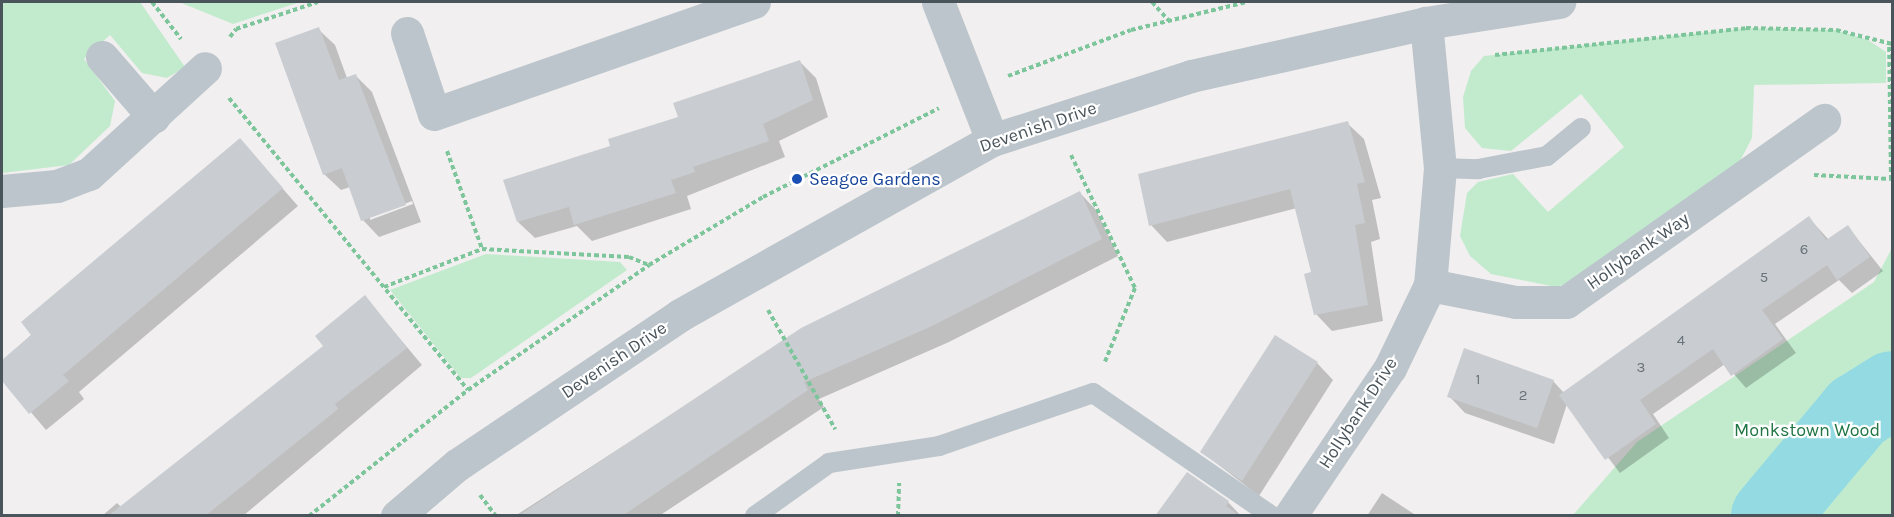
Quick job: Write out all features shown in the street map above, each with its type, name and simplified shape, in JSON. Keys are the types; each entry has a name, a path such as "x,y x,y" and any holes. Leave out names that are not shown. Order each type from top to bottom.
{"street":[{"path":"407,33 434,114 754,2"},
{"path":"940,2 992,140"},
{"name":"Devenish Drive","path":"397,516 457,465 747,274 992,140 1191,76 1426,23 1559,2"},
{"name":"Hollybank Drive","path":"1290,516 1390,368 1430,285 1440,168 1426,23"},
{"path":"102,57 154,117"},
{"path":"2,191 57,186 89,174 205,68"},
{"name":"Hollybank Way","path":"1430,285 1516,302 1566,302 1824,120"}],"lane":[{"path":"1440,168 1478,169 1547,156 1581,128"},
{"path":"755,516 829,463 939,446 1093,393 1272,516"}],"path":[{"path":"152,2 468,390"},
{"path":"205,68 236,29 318,2"},
{"path":"1152,2 1170,21"},
{"path":"1430,62 1746,28 1836,30 1891,42 1891,179 1803,175"},
{"path":"434,114 482,249"},
{"path":"1054,120 1135,288 1093,393"},
{"path":"384,287 482,249 629,257 649,265"},
{"path":"747,274 849,460"}],"green space":[{"path":"2,2 140,2 185,67 167,78 142,73 110,35 84,59 115,101 110,126 69,165 2,173"},
{"path":"179,2 300,2 233,24"},
{"path":"1746,28 1836,30 1868,40 1886,52 1886,83 1754,85 1752,138 1740,161 1576,281 1556,287 1491,274 1470,256 1460,236 1467,193 1478,182 1513,174 1548,212 1624,147 1581,94 1511,151 1482,148 1465,128 1463,97 1471,71 1484,56"},
{"name":"Monkstown Wood","path":"1892,248 1892,515 1573,515 1637,442 1874,282"},
{"path":"486,254 620,262 627,270 471,378 461,378 390,290"}],"building":[{"path":"319,27 339,80 356,74 406,205 361,221 342,168 323,175 275,43"},
{"path":"800,60 813,100 763,124 769,141 693,167 695,172 671,180 676,193 574,225 569,207 517,222 503,180 610,146 608,139 678,117 673,103"},
{"path":"1348,121 1365,182 1357,184 1365,223 1355,225 1368,305 1314,315 1304,274 1311,272 1290,189 1149,226 1138,174"},
{"path":"240,138 283,188 63,375 69,381 29,414 2,381 2,360 31,335 21,322"},
{"path":"1080,191 1102,239 932,326 804,382 808,390 622,516 518,516 801,328"},
{"path":"1809,216 1826,240 1848,225 1870,257 1837,280 1827,265 1762,310 1783,339 1731,376 1713,349 1640,400 1656,424 1605,460 1559,395"},
{"path":"365,295 407,348 335,404 338,409 205,516 108,516 323,346 315,336"},
{"path":"1275,335 1318,362 1242,481 1200,452"},
{"path":"1464,348 1554,380 1537,428 1447,397"},
{"path":"1187,472 1229,501 1226,506 1240,516 1155,516"}],"waterway":[{"path":"1770,516 1857,412 1892,390"}],"place":[{"name":"Seagoe Gardens","path":"797,179"}]}
